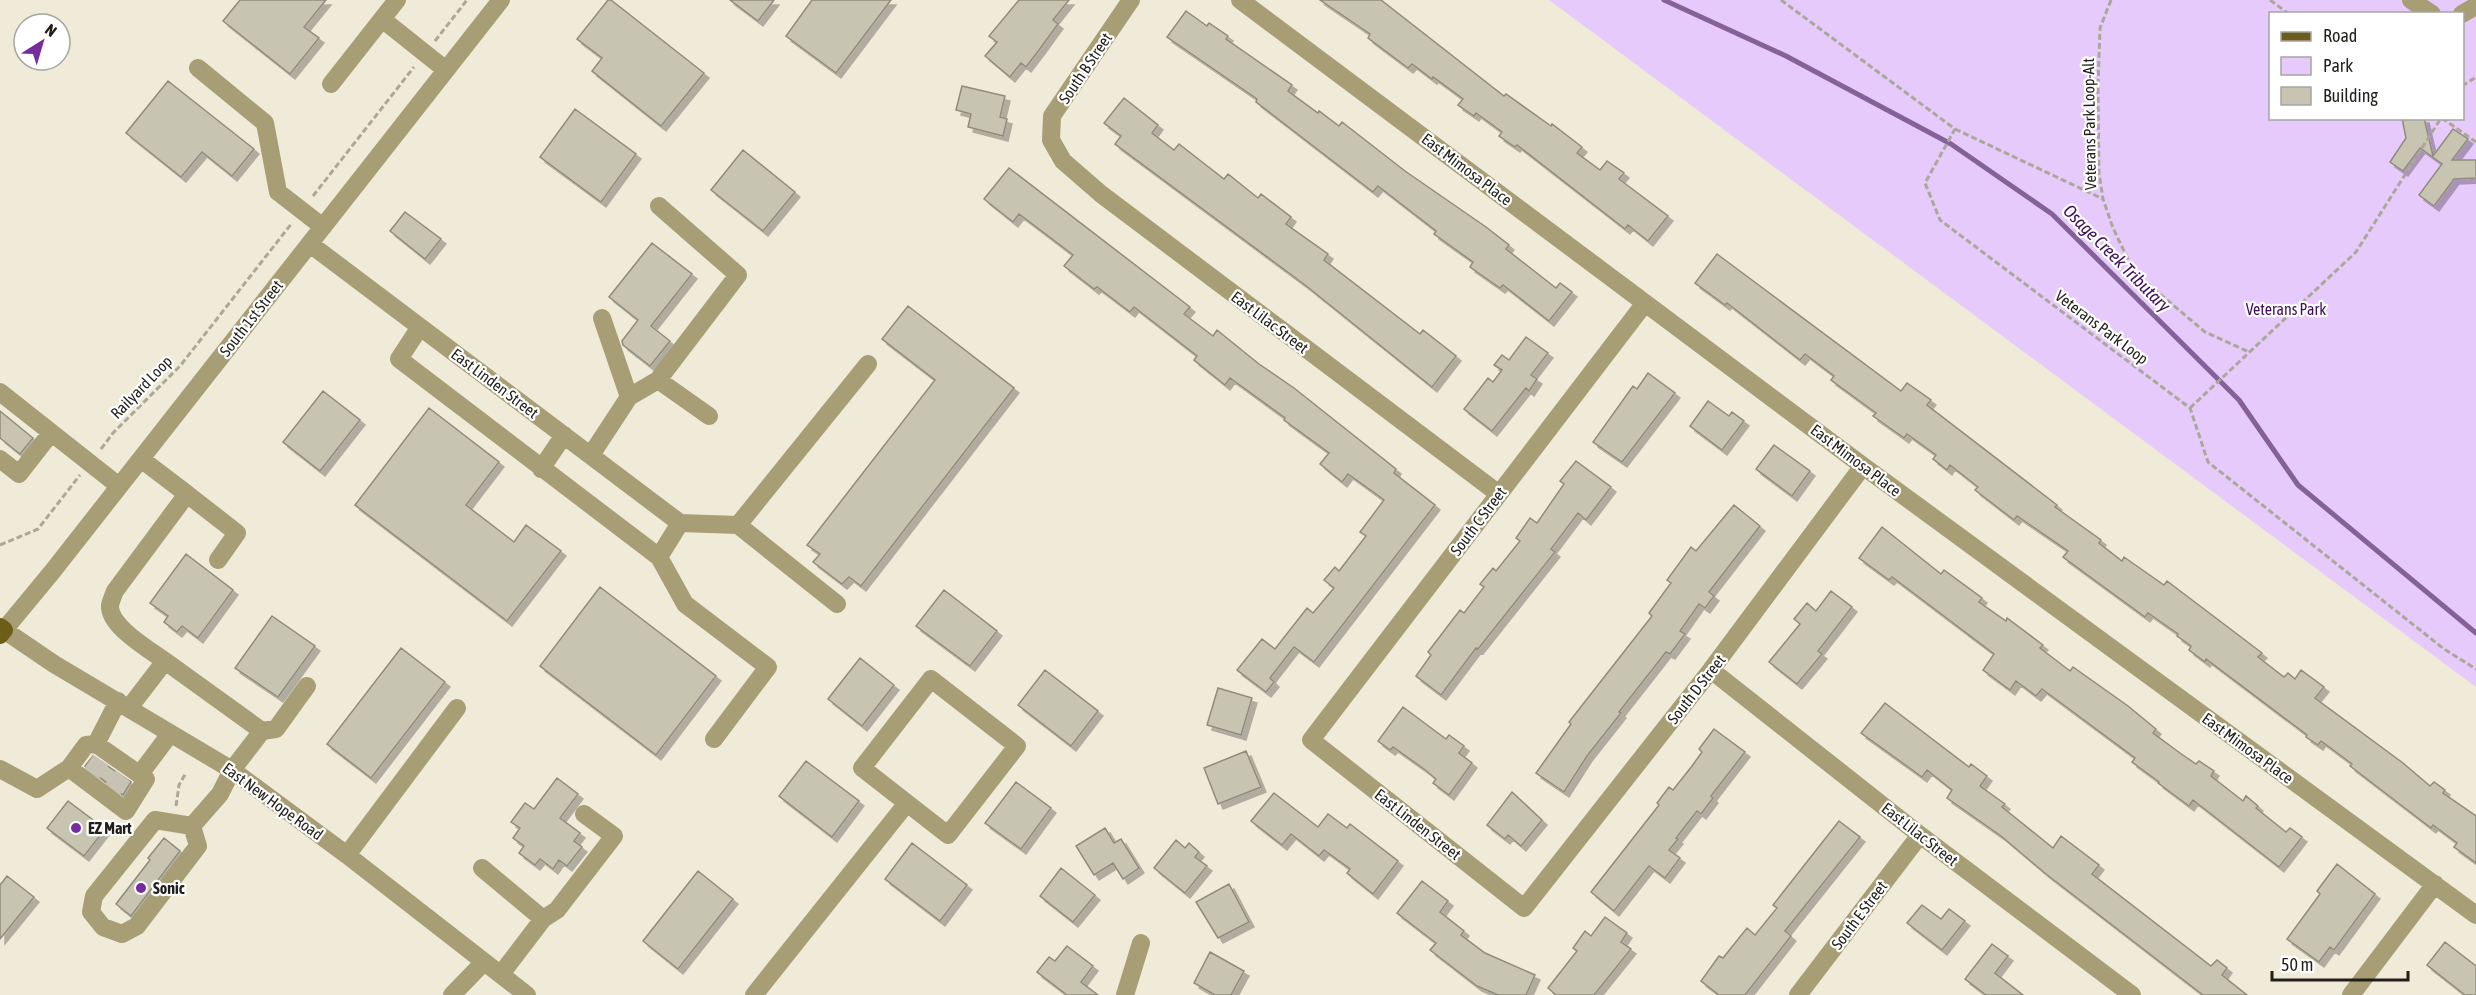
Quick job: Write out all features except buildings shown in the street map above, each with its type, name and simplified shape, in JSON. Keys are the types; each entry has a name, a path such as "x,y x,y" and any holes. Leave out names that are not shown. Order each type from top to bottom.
{"street":[{"path":"330,84 397,0"},
{"name":"South 1st Street","path":"1,631 141,459 501,0"},
{"name":"South B Street","path":"1051,140 1052,116 1131,0"},
{"name":"East Mimosa Place","path":"1240,0 1863,466 2476,915"},
{"path":"2411,0 2429,12"},
{"path":"382,19 446,70"},
{"path":"198,68 265,123 278,192 323,227"},
{"name":"East Lilac Street","path":"1051,140 1063,161 1101,194 1499,495"},
{"path":"591,455 629,397 658,380 738,274 659,206"},
{"name":"East Linden Street","path":"310,244 680,523"},
{"name":"South C Street","path":"1311,740 1645,303"},
{"path":"602,318 629,397"},
{"path":"420,327 399,359 659,557 685,604 768,667 714,739"},
{"path":"738,525 868,364"},
{"path":"658,380 709,416"},
{"path":"0,392 119,486"},
{"path":"0,459 19,474 51,434"},
{"path":"541,469 564,435"},
{"path":"141,459 237,533 218,560"},
{"name":"South D Street","path":"1524,908 1711,670 1863,466"},
{"path":"187,494 115,591 110,607 114,620 126,633 262,731 276,729 307,686"},
{"path":"659,557 680,523 738,525 837,604"},
{"name":"East New Hope Road","path":"1,631 232,771 347,855 527,995"},
{"path":"102,751 124,704 165,661"},
{"name":"East Lilac Street","path":"1711,670 1920,835 2132,995"},
{"path":"931,679 1017,746 948,835 907,803 862,768 931,679"},
{"path":"347,855 457,708"},
{"path":"192,826 220,794 232,771 262,731"},
{"path":"131,771 170,734"},
{"name":"East Linden Street","path":"1311,740 1524,908"},
{"path":"0,769 37,789 69,768 86,745 102,751 131,771 146,778 126,811 110,793 89,778 69,768"},
{"path":"754,995 907,803"},
{"path":"501,974 543,919 557,910 614,836 584,814"},
{"path":"155,820 192,826 198,846 137,926 122,934 103,927 91,912 94,896 155,820"},
{"name":"South E Street","path":"1798,995 1920,835"},
{"path":"482,868 543,919"},
{"path":"2351,995 2435,884"},
{"path":"1125,995 1141,943"},
{"path":"452,995 484,962"}],"path":[{"path":"448,24 467,0"},
{"path":"1781,0 1787,2 1955,129 2103,199"},
{"name":"Veterans Park Loop-Alt","path":"2111,0 2100,28 2098,87 2099,173 2103,199 2113,228 2134,272 2205,332 2249,352"},
{"path":"2270,0 2286,12"},
{"path":"315,193 403,81"},
{"path":"2441,120 2396,185 2356,252 2190,408 2208,462 2444,649 2476,669"},
{"path":"2443,120 2476,142"},
{"name":"Veterans Park Loop","path":"1955,129 1925,183 1940,220 2190,408"},
{"name":"Railyard Loop","path":"0,545 38,529 113,433 180,366 287,229"},
{"path":"176,808 179,785 186,773"}],"green space":[{"name":"Veterans Park","path":"1549,0 2476,0 2476,687"}],"waterway":[{"name":"Osage Creek Tributary","path":"1664,0 1786,56 1951,144 2052,214 2239,400 2298,485 2476,633"}],"tunnel":[{"path":"91,775 103,757"},
{"path":"112,790 125,773"}],"place":[{"name":"EZ Mart","path":"76,828"},
{"name":"Sonic","path":"141,888"}]}
